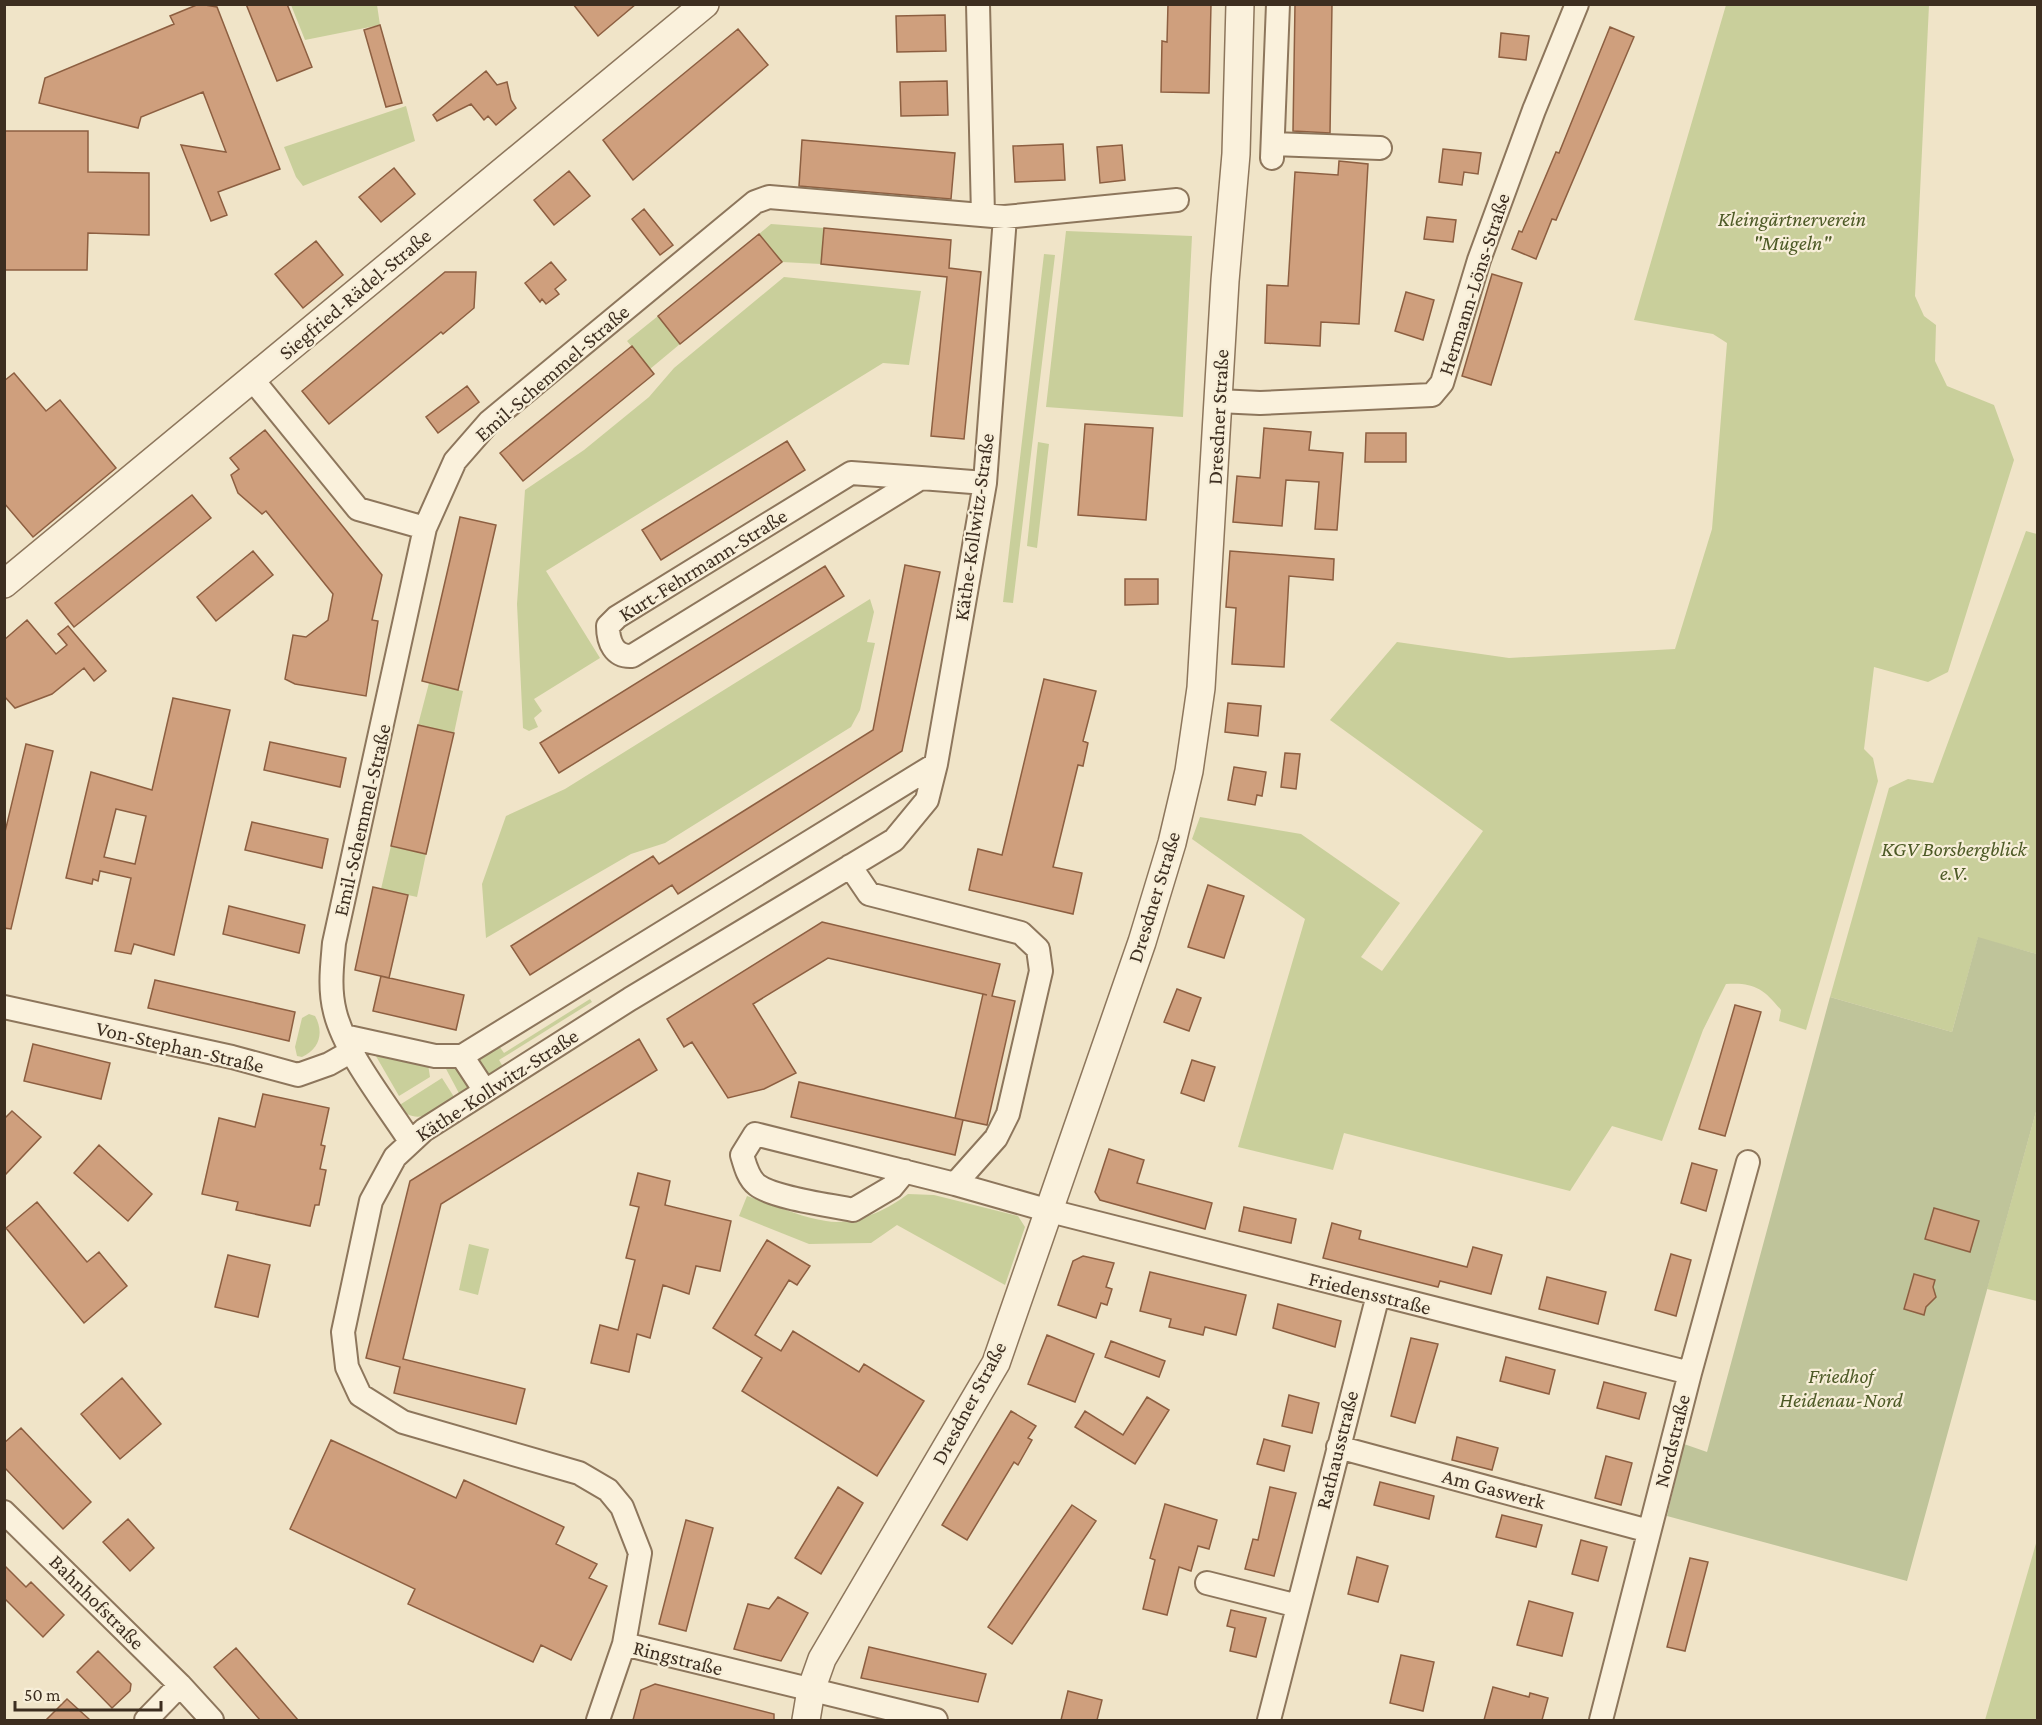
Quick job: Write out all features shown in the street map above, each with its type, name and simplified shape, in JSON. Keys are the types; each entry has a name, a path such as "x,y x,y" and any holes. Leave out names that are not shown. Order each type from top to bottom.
{"street":[{"name":"Siegfried-Rädel-Straße","path":"4,584 705,4"},
{"name":"Käthe-Kollwitz-Straße","path":"624,1644 640,1552 622,1507 608,1490 579,1473 403,1422 360,1395 346,1367 344,1332 356,1264 371,1201 379,1182 410,1141 630,999 894,840 927,800 936,764 985,483 994,216 978,4"},
{"name":"Dresdner Straße","path":"806,1720 811,1690 822,1659 996,1363 1142,942 1172,843 1189,771 1201,688 1225,281 1236,154 1240,4"},
{"path":"1278,4 1272,151 1380,148"},
{"name":"Hermann-Löns-Straße","path":"1218,402 1260,403 1432,395 1442,383 1479,260 1534,110 1577,4"},
{"name":"Emil-Schemmel-Straße","path":"410,1141 348,1044 335,1012 330,981 334,943 425,528 455,461 489,422 755,202 770,197 994,216 1177,200"},
{"path":"252,379 358,509 425,528"},
{"name":"Kurt-Fehrmann-Straße","path":"921,478 632,656 623,656 616,651 608,638 608,626 617,617 851,473 921,478 985,483"},
{"name":"Käthe-Kollwitz-Straße","path":"462,1056 936,764"},
{"path":"850,866 869,894 1020,933 1038,949 1041,971 1008,1114 996,1138 955,1184"},
{"name":"Von-Stephan-Straße","path":"4,1007 232,1057 298,1075 329,1064 348,1044"},
{"path":"348,1044 435,1056 462,1056 485,1091"},
{"name":"Friedensstraße","path":"905,1171 892,1187 853,1210 774,1193 756,1184 747,1173 742,1155 755,1134 905,1171 1050,1211 1378,1295 1690,1373"},
{"name":"Nordstraße","path":"1601,1720 1690,1373 1748,1162"},
{"name":"Rathausstraße","path":"1269,1720 1378,1295"},
{"name":"Am Gaswerk","path":"1338,1447 1649,1531"},
{"name":"Bahnhofstraße","path":"4,1512 180,1685 212,1720"},
{"path":"1207,1583 1298,1606"},
{"name":"Ringstraße","path":"598,1720 624,1644 936,1720"},
{"path":"146,1720 180,1685"}],"green space":[{"path":"291,5 377,5 380,25 305,40"},
{"name":"Kleingärtnerverein \"Mügeln\"","path":"1726,5 1929,5 1915,296 1924,316 1936,325 1935,361 1947,386 1994,405 2014,460 1948,672 1928,682 1874,667 1864,749 1873,758 1878,781 1806,1030 1779,1021 1781,1010 1758,988 1744,984 1726,984 1703,1030 1662,1141 1612,1126 1570,1191 1344,1133 1333,1170 1238,1147 1305,919 1192,839 1200,817 1301,834 1400,903 1361,957 1382,971 1483,831 1330,720 1397,642 1509,658 1675,649 1712,529 1727,343 1713,334 1634,320"},
{"path":"406,106 415,141 303,186 296,177 284,147"},
{"path":"771,224 824,228 821,264 782,262 759,234"},
{"path":"1066,231 1192,236 1183,417 1046,407"},
{"path":"1044,254 1055,255 1013,603 1003,602"},
{"path":"784,277 921,291 909,365 883,363 546,571 600,658 534,699 542,711 534,718 538,727 529,731 523,728 517,604 525,490 584,450 649,397 674,368"},
{"path":"658,316 680,344 650,369 627,341"},
{"path":"1038,442 1049,444 1037,548 1027,546"},
{"name":"KGV Borsbergblick e.V.","path":"2026,531 2037,534 2037,954 1978,938 1952,1032 1830,997 1889,788 1908,779 1933,783"},
{"path":"870,599 874,612 867,642 875,643 860,710 851,727 665,843 631,854 486,938 482,884 506,816 565,789"},
{"path":"429,683 463,691 454,733 418,725"},
{"path":"391,846 426,854 417,897 381,889"},
{"name":"Friedhof Heidenau-Nord","path":"1978,937 2037,954 2037,1108 1907,1581 1667,1516 1684,1444 1707,1452 1830,997 1952,1032"},
{"path":"590,999 592,1002 499,1060 505,1070 494,1077 485,1075 478,1062 482,1054 497,1043 504,1053"},
{"path":"309,1014 315,1016 318,1022 319,1040 308,1054 302,1057 297,1056 295,1047 302,1018"},
{"path":"373,1051 428,1064 430,1077 399,1096"},
{"path":"445,1067 459,1069 469,1085 461,1097"},
{"path":"442,1078 456,1100 434,1113 419,1117 405,1113 398,1106"},
{"path":"2037,1108 2037,1301 1987,1289"},
{"path":"908,1194 934,1195 1018,1216 1025,1227 1005,1285 897,1225 871,1243 809,1244 739,1216 747,1196 816,1219 848,1221 880,1211"},
{"path":"469,1244 489,1249 478,1295 459,1290"},
{"path":"2037,1540 2037,1720 1985,1720"}],"building":[{"path":"199,4 217,7 280,169 218,192 227,215 211,221 181,145 226,152 203,92 141,117 138,128 39,103 45,78 174,24 170,16"},
{"path":"246,4 287,4 312,67 277,81"},
{"path":"573,4 636,4 598,36"},
{"path":"1168,4 1211,4 1209,93 1161,92 1162,41 1167,42"},
{"path":"1295,4 1332,4 1330,133 1293,131"},
{"path":"945,15 946,51 897,52 896,16"},
{"path":"380,25 402,103 386,107 364,30"},
{"path":"1610,27 1634,37 1556,220 1552,219 1536,259 1512,249 1519,231 1522,232 1556,152 1559,153"},
{"path":"738,29 768,65 633,180 603,140"},
{"path":"1501,33 1529,36 1526,60 1499,57"},
{"path":"486,71 497,85 507,82 511,100 516,108 496,125 488,116 484,120 471,104 437,121 433,115"},
{"path":"947,81 948,115 901,116 900,82"},
{"path":"4,131 88,131 88,172 149,173 149,235 88,233 87,270 4,270"},
{"path":"802,140 955,153 951,199 799,186"},
{"path":"1063,144 1065,180 1015,182 1013,146"},
{"path":"1122,145 1125,180 1100,183 1097,147"},
{"path":"1443,149 1481,153 1478,174 1464,172 1462,185 1439,182"},
{"path":"1339,161 1368,164 1359,324 1321,322 1320,346 1265,343 1267,285 1288,286 1295,172 1338,175"},
{"path":"394,168 415,194 381,222 359,197"},
{"path":"569,171 590,196 554,225 534,200"},
{"path":"644,209 673,245 660,255 632,219"},
{"path":"1427,217 1456,220 1453,242 1424,239"},
{"path":"824,228 951,240 949,268 981,272 964,439 931,436 947,277 821,264"},
{"path":"759,234 782,262 680,344 658,316"},
{"path":"316,241 343,275 303,308 275,274"},
{"path":"551,262 566,280 555,289 559,294 546,304 542,299 540,302 525,283"},
{"path":"445,272 476,272 474,308 443,334 441,332 329,424 302,391"},
{"path":"1492,274 1522,283 1491,385 1462,376"},
{"path":"1406,292 1434,300 1423,340 1395,331"},
{"path":"632,346 654,374 523,481 500,453"},
{"path":"14,373 46,411 60,400 116,468 33,537 4,503 4,381"},
{"path":"467,386 479,402 438,433 426,417"},
{"path":"1085,424 1153,428 1146,520 1078,515"},
{"path":"1264,428 1311,432 1309,450 1343,453 1337,530 1315,529 1319,482 1286,480 1282,526 1233,522 1237,476 1260,478"},
{"path":"265,430 382,575 372,620 378,621 366,696 295,684 285,679 293,635 306,637 328,620 333,594 266,511 262,514 238,493 231,475 239,469 230,458"},
{"path":"1366,433 1406,433 1406,462 1365,462"},
{"path":"787,441 805,470 661,560 642,530"},
{"path":"192,495 211,518 74,627 55,603"},
{"path":"460,517 496,525 458,690 422,681"},
{"path":"253,551 273,575 216,621 197,597"},
{"path":"1230,551 1334,559 1333,580 1289,576 1284,667 1232,664 1236,608 1226,607"},
{"path":"905,565 940,572 902,751 678,894 672,885 530,975 511,946 653,856 659,864 873,730"},
{"path":"825,566 844,596 559,773 540,743"},
{"path":"1125,579 1158,579 1158,604 1125,605"},
{"path":"27,620 56,654 67,645 58,634 68,626 106,671 94,681 84,668 52,694 15,708 4,696 4,640"},
{"path":"1044,679 1096,691 1083,741 1088,743 1083,766 1078,765 1053,867 1082,873 1073,914 969,890 978,849 1002,855"},
{"path":"173,698 230,710 174,955 134,944 131,954 115,951 131,878 100,871 98,881 93,879 92,884 66,878 91,772 152,790","holes":["116,809 146,816 135,864 104,857"]},
{"path":"1228,703 1261,706 1258,736 1225,732"},
{"path":"418,725 454,733 426,854 391,846"},
{"path":"270,742 346,758 340,787 264,770"},
{"path":"26,744 53,751 11,929 4,928 4,836"},
{"path":"1285,753 1300,754 1296,789 1281,787"},
{"path":"1234,767 1266,772 1262,796 1257,795 1255,805 1228,800"},
{"path":"252,822 328,839 322,868 245,850"},
{"path":"1208,885 1244,896 1224,958 1188,947"},
{"path":"373,887 408,895 389,978 355,970"},
{"path":"229,906 305,925 299,953 223,934"},
{"path":"822,922 1000,964 992,996 1015,1001 987,1125 955,1118 983,994 828,958 753,1004 796,1073 764,1089 728,1098 692,1042 684,1047 667,1019"},
{"path":"381,976 464,995 456,1030 373,1011"},
{"path":"155,980 295,1012 289,1041 148,1008"},
{"path":"1177,989 1201,998 1189,1031 1164,1022"},
{"path":"1735,1005 1761,1012 1725,1136 1699,1129"},
{"path":"639,1039 657,1070 441,1204 403,1359 525,1389 516,1424 394,1393 400,1367 366,1358 410,1181"},
{"path":"33,1044 110,1063 101,1099 24,1081"},
{"path":"1192,1060 1215,1067 1204,1101 1181,1093"},
{"path":"799,1082 963,1120 955,1155 791,1117"},
{"path":"263,1094 329,1108 321,1145 325,1146 320,1169 326,1170 319,1205 315,1205 310,1226 236,1210 238,1202 202,1194 219,1118 255,1127"},
{"path":"12,1111 41,1137 4,1176 4,1119"},
{"path":"99,1145 152,1194 128,1221 74,1173"},
{"path":"1109,1149 1144,1160 1137,1183 1212,1203 1205,1229 1100,1200 1095,1192"},
{"path":"1692,1163 1717,1170 1706,1211 1681,1203"},
{"path":"638,1173 670,1181 665,1205 731,1221 720,1271 696,1266 689,1294 663,1285 650,1338 637,1334 629,1372 591,1363 600,1325 618,1330 635,1260 626,1258 639,1207 630,1205"},
{"path":"37,1202 87,1262 99,1252 127,1286 84,1323 6,1228"},
{"path":"1244,1207 1296,1219 1291,1243 1239,1231"},
{"path":"1934,1208 1979,1221 1970,1252 1925,1239"},
{"path":"1332,1223 1361,1231 1359,1239 1467,1267 1473,1247 1502,1255 1491,1294 1440,1281 1438,1287 1323,1258"},
{"path":"767,1240 810,1266 797,1285 789,1280 755,1335 781,1351 793,1331 859,1372 864,1364 924,1401 877,1476 742,1391 762,1358 713,1328"},
{"path":"1671,1254 1691,1260 1676,1316 1655,1310"},
{"path":"228,1255 270,1265 258,1317 215,1307"},
{"path":"1083,1256 1114,1263 1106,1287 1112,1289 1107,1305 1101,1303 1096,1318 1058,1305 1073,1261"},
{"path":"1150,1272 1246,1295 1236,1335 1205,1327 1203,1335 1169,1327 1171,1319 1140,1311"},
{"path":"1914,1274 1935,1280 1933,1287 1936,1297 1926,1307 1924,1315 1904,1309"},
{"path":"1547,1277 1606,1292 1598,1324 1539,1309"},
{"path":"1278,1304 1341,1321 1335,1347 1273,1328"},
{"path":"1047,1335 1094,1354 1075,1402 1028,1384"},
{"path":"1411,1338 1438,1344 1415,1423 1391,1416"},
{"path":"1111,1341 1165,1361 1159,1377 1105,1357"},
{"path":"1506,1357 1555,1370 1549,1394 1500,1381"},
{"path":"122,1378 161,1424 120,1459 81,1414"},
{"path":"1604,1382 1646,1393 1639,1419 1597,1408"},
{"path":"1289,1395 1319,1403 1312,1433 1282,1426"},
{"path":"1147,1397 1169,1410 1135,1464 1075,1427 1085,1411 1123,1435"},
{"path":"1011,1411 1036,1426 1028,1438 1032,1440 1018,1465 1014,1462 967,1540 942,1525"},
{"path":"21,1428 91,1502 63,1529 4,1467 4,1443"},
{"path":"1457,1437 1498,1448 1492,1470 1452,1460"},
{"path":"1264,1439 1290,1446 1284,1471 1257,1464"},
{"path":"331,1440 456,1498 464,1480 564,1527 556,1544 597,1564 589,1578 607,1586 571,1660 541,1645 533,1662 408,1604 415,1589 290,1529"},
{"path":"1606,1456 1632,1463 1621,1505 1595,1498"},
{"path":"1380,1482 1434,1496 1429,1519 1374,1505"},
{"path":"838,1487 863,1503 821,1574 795,1558"},
{"path":"1270,1487 1296,1493 1274,1576 1245,1569 1253,1539 1258,1540"},
{"path":"1165,1504 1217,1520 1209,1549 1198,1546 1191,1571 1179,1567 1167,1615 1143,1609 1155,1560 1150,1558"},
{"path":"1072,1505 1096,1521 1012,1644 988,1627"},
{"path":"1502,1515 1542,1525 1536,1547 1496,1537"},
{"path":"128,1519 154,1548 130,1571 103,1542"},
{"path":"686,1520 713,1528 686,1631 659,1624"},
{"path":"1581,1540 1607,1547 1598,1581 1572,1574"},
{"path":"1357,1557 1388,1566 1378,1602 1348,1594"},
{"path":"1690,1558 1708,1562 1685,1651 1667,1647"},
{"path":"4,1565 26,1587 31,1582 64,1615 43,1637 4,1598"},
{"path":"778,1597 808,1613 781,1661 734,1649 748,1604 769,1609"},
{"path":"1529,1601 1573,1613 1562,1656 1517,1645"},
{"path":"1231,1610 1266,1618 1256,1657 1230,1651 1235,1628 1227,1626"},
{"path":"869,1647 986,1674 978,1702 861,1678"},
{"path":"236,1648 298,1720 260,1720 214,1667"},
{"path":"98,1651 131,1684 130,1691 112,1708 77,1672"},
{"path":"1401,1655 1434,1662 1423,1711 1390,1703"},
{"path":"655,1684 774,1714 774,1720 633,1720 641,1690"},
{"path":"1493,1687 1529,1697 1530,1693 1548,1698 1542,1720 1484,1720"},
{"path":"1068,1691 1102,1700 1097,1720 1061,1720"},
{"path":"67,1699 90,1720 46,1720"}]}
